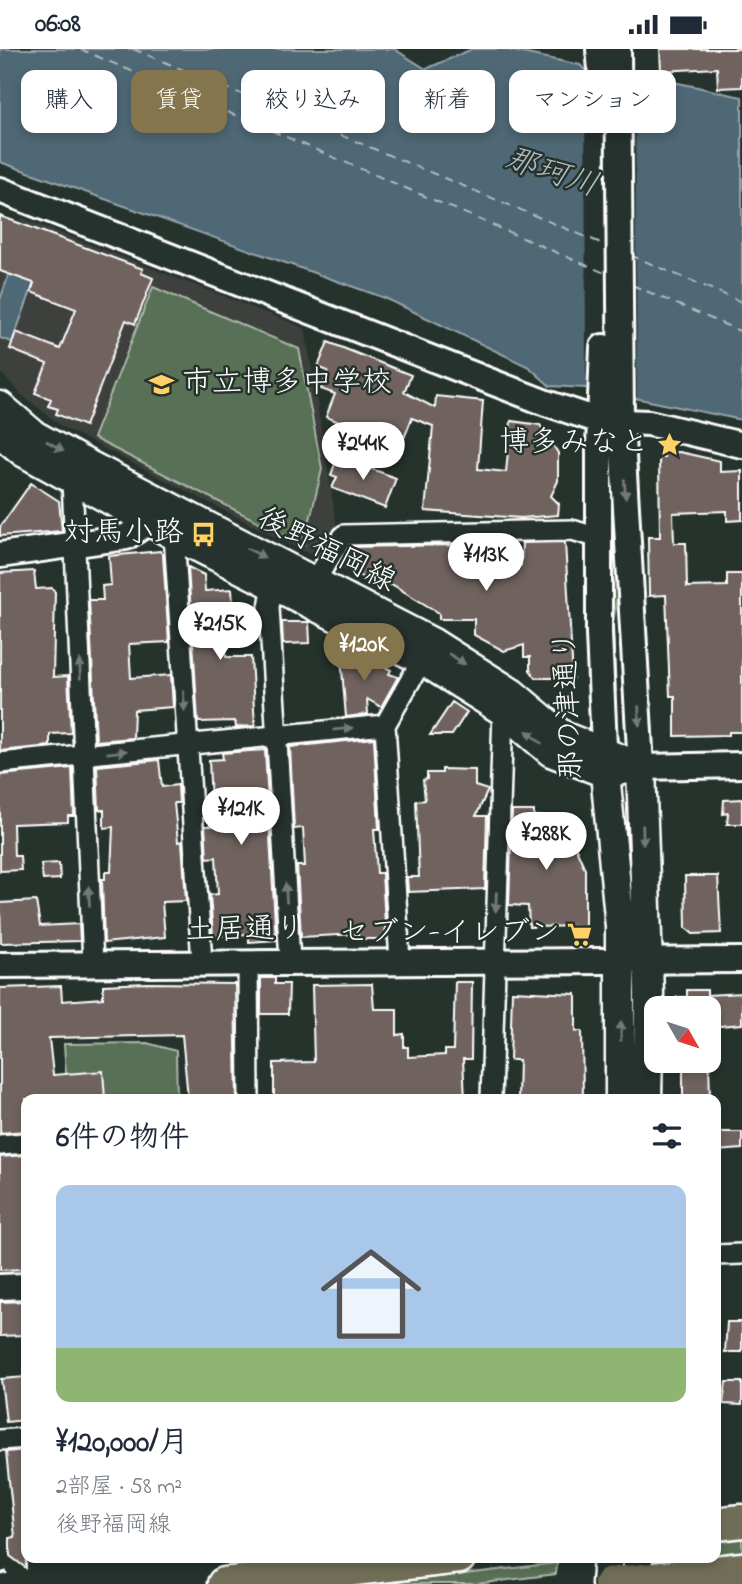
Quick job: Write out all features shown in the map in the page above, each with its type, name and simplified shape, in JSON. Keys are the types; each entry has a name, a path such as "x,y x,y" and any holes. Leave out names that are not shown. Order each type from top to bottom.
{"main road":[{"name":"後野福岡線","path":"0,406 34,435 308,590 503,711 551,753 641,767"},
{"name":"後野福岡線","path":"0,433 23,452 72,480 273,584 308,590 433,643 512,693 563,736 605,762"},
{"name":"那の津通り","path":"605,762 635,963 647,1094"},
{"name":"那の津通り","path":"621,1094 635,963 641,767"},
{"path":"721,1523 742,1521"},
{"path":"224,1584 275,1573 390,1563"},
{"path":"613,1563 626,1578 742,1569"}],"street":[{"path":"606,66 618,49"},
{"name":"那の津通り","path":"605,762 599,538 611,393 606,66"},
{"path":"0,190 546,403 610,421 649,423 742,445"},
{"name":"那の津通り","path":"610,421 641,767"},
{"path":"72,480 93,964"},
{"path":"0,555 75,546 162,528 187,745 202,963"},
{"path":"308,590 344,535 572,530 599,538"},
{"path":"273,584 269,607 290,961"},
{"path":"400,961 386,725 422,660"},
{"path":"491,1094 493,960 503,711"},
{"path":"0,763 386,725"},
{"path":"641,767 742,765"},
{"name":"土居通り","path":"0,965 493,960 635,963 742,960"},
{"path":"248,964 250,1094"},
{"path":"0,1145 21,1143"},
{"path":"721,1255 742,1254"},
{"path":"0,1287 21,1286"},
{"path":"0,1440 21,1438"}],"path":[{"path":"1,1574 7,1572"}],"shaded area":[{"name":"市立博多中学校","path":"22,218 305,328 337,527 318,555 307,553 64,428 22,395 0,372 0,275"}],"green space":[{"path":"153,287 299,349 322,469 304,545 93,438"},
{"path":"612,449 618,591 613,624 616,691 612,691 609,450"},
{"path":"147,1043 176,1051 177,1094 99,1094 98,1075 66,1074 64,1044"},
{"path":"742,1533 742,1552 721,1554 721,1535"},
{"path":"557,1563 556,1574 476,1584 380,1584"}],"water":[{"name":"那珂川","path":"0,49 394,49 426,69 472,49 503,49 580,65 585,70 509,70 509,133 676,133 676,83 742,97 742,420 586,388 550,386 529,367 385,298 0,162"},
{"path":"9,274 34,283 12,342 0,338 0,300"}],"pier":[{"path":"585,133 635,133 637,398 586,388"}],"building":[{"path":"660,49 742,49 742,87 718,88 717,68 661,70"},
{"path":"0,216 143,269 141,273 153,278 135,324 126,320 85,426 56,414 58,409 48,406 51,399 35,393 47,364 10,349 16,332 60,349 76,309 31,292 34,283 0,271"},
{"path":"328,342 411,375 404,392 435,408 436,396 483,401 478,469 506,472 511,421 540,425 558,453 558,481 551,496 559,504 558,515 521,518 425,511 433,426 412,418 401,446 326,417 335,394 321,389 328,371 318,367"},
{"path":"679,452 720,461 720,472 742,471 742,520 727,521 727,511 673,513 674,543 686,543 687,587 727,586 727,574 742,574 742,732 729,732 729,735 675,736 675,696 670,696 666,595 649,596 648,537 660,537 659,457 664,457 663,453"},
{"path":"338,456 396,478 385,508 332,488 337,477 331,475"},
{"path":"31,483 59,501 62,531 0,536 0,527"},
{"path":"565,542 573,678 536,678 530,670 530,657 524,657 524,645 504,651 474,635 474,619 439,619 439,613 393,585 375,585 340,564 351,547 454,545 454,548 495,544 521,565 522,543"},
{"path":"160,551 163,555 169,642 129,644 131,678 171,675 173,707 134,710 133,738 96,741 89,600 103,600 102,586 111,585 109,556"},
{"path":"188,567 204,575 205,591 232,589 234,620 223,621 226,657 251,657 255,726 236,727 235,721 198,722 193,641 211,640 209,613 191,614"},
{"path":"34,571 36,589 52,588 55,592 53,677 68,676 71,733 50,734 50,746 0,751 0,573"},
{"path":"282,622 309,622 310,643 283,644"},
{"path":"340,646 391,670 389,674 398,677 381,707 367,699 368,714 346,717"},
{"path":"452,702 467,712 452,735 430,735"},
{"path":"374,738 379,829 374,829 377,873 382,873 386,939 358,939 358,934 301,937 297,866 305,866 303,828 294,829 290,747"},
{"path":"265,750 276,940 249,942 249,934 213,936 210,895 218,894 216,857 207,858 205,826 212,826 209,760 223,759 222,753"},
{"path":"159,760 162,787 178,785 179,803 174,803 178,842 182,841 186,901 162,902 165,937 104,943 102,879 105,879 105,872 111,872 113,827 104,828 104,810 99,810 97,766"},
{"path":"72,768 74,816 68,816 68,822 13,824 14,856 20,856 21,870 0,871 0,775"},
{"path":"442,769 475,770 475,786 488,790 476,816 487,816 485,889 408,892 407,877 419,877 416,801 425,800 423,780 427,779 427,773 442,773"},
{"path":"742,799 742,824 727,824 728,813 723,814 724,800"},
{"path":"512,811 534,811 534,816 561,818 565,835 570,834 569,846 575,846 585,869 585,926 529,927 528,906 509,905"},
{"path":"59,863 60,879 43,880 41,864"},
{"path":"685,876 718,876 721,933 693,934 686,928"},
{"path":"36,901 40,926 79,924 80,941 1,943 0,903"},
{"path":"261,978 275,978 275,984 289,984 288,1014 261,1014"},
{"path":"455,982 472,982 471,1059 463,1059 465,1094 274,1094 274,1063 314,1062 312,985 372,984 374,1009 397,1009 397,1035 404,1034 404,1047 408,1047 408,1057 445,1055 445,1050 453,1050"},
{"path":"235,984 237,1094 188,1094 182,1035 49,1038 53,1075 103,1071 105,1094 21,1094 21,1131 0,1133 0,988 61,986 62,1001 103,998 103,985"},
{"path":"687,990 707,990 707,995 742,993 742,1024 721,1026 721,996 687,996"},
{"path":"512,991 576,994 576,1031 582,1031 583,1094 518,1094 519,1060 510,1060"},
{"path":"683,1073 709,1073 710,1094 683,1094"},
{"path":"721,1132 742,1132 742,1149 721,1151"},
{"path":"21,1155 21,1269 0,1270 0,1157"},
{"path":"21,1301 21,1335 0,1336 0,1302"},
{"path":"727,1322 742,1322 742,1352 725,1352"},
{"path":"21,1377 21,1420 6,1422 1,1379"},
{"path":"726,1382 742,1382 742,1405 723,1404"},
{"path":"21,1450 21,1563 26,1563 26,1568 10,1556 10,1538 15,1537 6,1452"}],"ferry route":[{"path":"80,49 607,274"},
{"path":"133,49 608,246"},
{"path":"630,255 742,302"},
{"path":"632,285 742,332"}],"place":[{"name":"市立博多中学校","path":"162,384"},
{"name":"博多みなと","path":"669,444"},
{"name":"対馬小路","path":"204,534"},
{"name":"セブン-イレブン","path":"580,934"}]}
